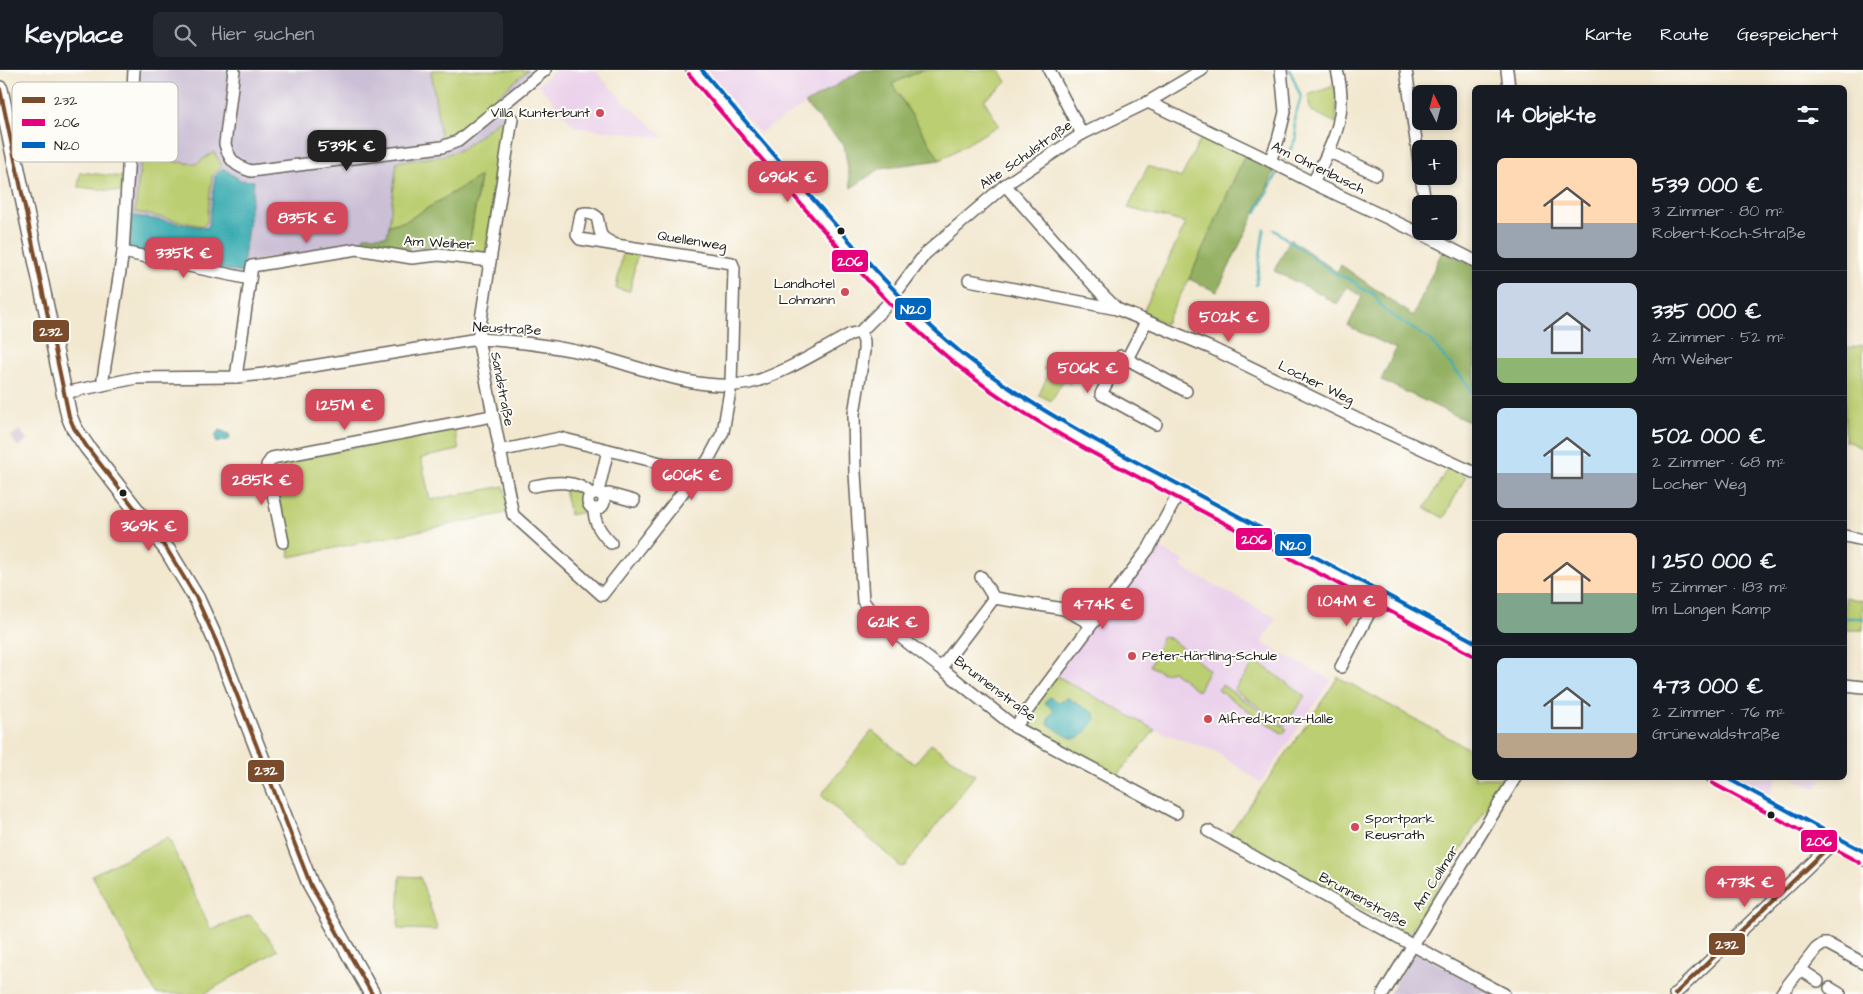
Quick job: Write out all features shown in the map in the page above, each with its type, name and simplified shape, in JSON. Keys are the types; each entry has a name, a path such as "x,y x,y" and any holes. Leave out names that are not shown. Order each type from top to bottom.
{"main road":[{"path":"694,70 892,298 948,350 1014,400 1055,426 1472,647"},
{"path":"0,89 12,146"},
{"path":"15,162 68,416 74,428 168,551 196,598 216,641 311,886 372,994"},
{"path":"1719,780 1863,858"}],"street":[{"path":"234,70 225,144 227,154 233,163 251,171 442,147 458,141 545,70"},
{"path":"1049,70 1082,134"},
{"name":"Alte Schulstraße","path":"892,298 925,254 1005,184 1082,134 1148,102 1202,70"},
{"path":"1270,160 1278,140 1285,112 1281,70"},
{"path":"1313,184 1340,122 1342,98 1337,70"},
{"path":"1406,70 1424,195"},
{"path":"1507,70 1509,85"},
{"name":"Am Ohrenbusch","path":"1148,102 1270,160 1313,184 1412,227"},
{"name":"Sandstraße","path":"512,119 478,339 513,514 602,595 691,481"},
{"path":"1328,151 1376,174"},
{"path":"102,384 123,252 128,162"},
{"name":"Locher Weg","path":"1005,184 1117,309"},
{"name":"Am Ohrenbusch","path":"1439,240 1472,259"},
{"name":"Quellenweg","path":"616,245 732,263 734,268 731,385"},
{"name":"Am Weiher","path":"250,279 252,266 357,249 412,258 439,255 490,262"},
{"path":"123,252 250,279 236,377"},
{"name":"Locher Weg","path":"969,280 1117,309 1210,348 1356,419 1472,472"},
{"name":"Neustraße","path":"64,393 136,378 236,377 264,374 478,339 552,346 685,380 731,385 767,378 851,334 860,332 892,298"},
{"path":"1127,359 1146,322"},
{"name":"Brunnenstraße","path":"860,332 864,341 864,351 854,414 855,473 863,601 879,622 1015,727 1176,813"},
{"path":"1156,424 1101,394 1121,356 1186,391"},
{"path":"499,450 560,438 665,464 691,481 708,460 723,432 731,385"},
{"path":"283,542 267,465 272,458 492,416"},
{"path":"597,494 608,450"},
{"path":"534,486 557,481 597,494 604,500 603,505 594,509 594,517 601,533 611,543"},
{"path":"1015,727 1149,548 1180,493"},
{"path":"597,494 609,494 634,500"},
{"path":"1847,536 1863,540"},
{"path":"981,577 994,598 1064,609 1091,624"},
{"path":"941,668 994,598"},
{"path":"1341,667 1377,598"},
{"path":"1847,685 1863,687"},
{"name":"Am Collmar","path":"1383,994 1514,780"},
{"name":"Brunnenstraße","path":"1208,831 1504,994"},
{"path":"1675,994 1834,842"},
{"path":"1781,994 1816,949 1823,944 1828,944 1863,963"},
{"path":"1800,970 1818,981"}],"shaded area":[{"path":"136,70 534,70 514,87 486,257 411,247 410,253 356,245 247,262 244,276 126,251 131,162 178,162 178,82 135,82"},
{"name":"Villa Kunterbunt","path":"555,70 595,70 621,99 666,138 575,127 538,84"},
{"path":"706,70 862,70 759,133"},
{"path":"20,430 27,440 18,447 11,436"},
{"name":"Peter-Härtling-Schule","path":"1152,544 1184,561 1181,567 1276,618 1262,643 1331,680 1261,783 1215,751 1155,730 1057,676"},
{"path":"1736,780 1775,780 1769,794"},
{"path":"1798,780 1820,780 1816,789"},
{"path":"1415,951 1494,994 1389,994"}],"green space":[{"path":"431,70 528,70 459,129 441,138"},
{"path":"862,70 922,70 892,84 940,160 881,168 851,188 844,145 805,104"},
{"path":"922,70 1000,70 1007,82 984,100 999,125 940,160 892,84"},
{"path":"1337,85 1336,123 1310,110 1308,95"},
{"path":"503,117 506,118 485,256 468,253 480,177 406,221 389,225 397,162 443,156 462,149"},
{"path":"1203,134 1245,155 1189,279 1165,324 1143,312 1186,223 1128,208 1148,166 1181,178"},
{"path":"214,152 222,166 212,176 207,222 203,226 135,212 141,162 196,164"},
{"path":"1245,155 1275,171 1217,292 1189,279"},
{"path":"80,172 122,177 121,192 78,187"},
{"path":"480,176 468,253 410,245 408,251 363,244 364,236 387,236 389,225 406,221"},
{"path":"1290,239 1337,272 1341,265 1413,316 1442,251 1472,265 1472,424 1381,380 1396,349 1348,326 1362,297 1347,286 1338,304 1274,271"},
{"path":"623,251 637,254 630,291 616,289"},
{"path":"1863,345 1863,449 1847,441 1847,349"},
{"path":"1045,366 1071,380 1070,384 1064,380 1051,401 1039,395 1049,372 1043,369"},
{"path":"454,427 459,450 421,458 430,500 504,486 509,507 506,513 290,557 275,477 285,461"},
{"path":"1448,467 1466,476 1444,518 1425,508"},
{"path":"565,486 585,494 584,503 589,511 570,515"},
{"path":"1847,597 1863,601 1863,630 1847,630"},
{"path":"1163,636 1171,639 1209,670 1198,691 1173,671 1163,673 1150,666"},
{"path":"1256,661 1305,696 1285,725 1234,690"},
{"path":"1057,676 1155,730 1116,777 1024,726 1022,721"},
{"name":"Sportpark Reusrath","path":"1338,677 1472,750 1472,780 1509,780 1481,817 1409,934 1227,837"},
{"path":"1222,685 1287,729 1283,734 1218,690"},
{"path":"872,731 914,764 931,744 975,775 905,866 901,867 821,795"},
{"path":"168,837 211,930 250,915 278,950 204,994 156,994 92,875"},
{"path":"400,876 420,877 438,930 398,929"}],"water":[{"path":"223,168 240,180 254,181 242,273 129,249 129,215 207,228 209,225 215,176"},
{"path":"220,430 229,434 230,439 217,443 215,435"},
{"path":"1050,697 1059,702 1068,698 1095,714 1096,719 1084,734 1074,738 1069,737 1048,724 1048,719 1054,710 1045,703"}],"waterway":[{"path":"1285,160 1296,138 1294,120 1301,97 1290,70"},
{"path":"1256,213 1279,170"},
{"path":"1256,285 1264,229"},
{"path":"1274,230 1336,274 1352,280 1360,288 1374,294 1384,310 1430,340 1469,386 1472,394"},
{"path":"1847,618 1863,618"}],"transit line":[{"name":"N20","path":"702,70 893,289 946,340 1000,382 1097,441 1472,640"},
{"name":"206","path":"689,74 866,279 919,332 992,392 1091,452 1472,655"},
{"name":"232","path":"0,89 12,146"},
{"name":"232","path":"15,162 69,416 74,428 168,551 197,599 216,641 311,886 372,994"},
{"name":"N20","path":"1731,780 1863,851"},
{"name":"206","path":"1712,783 1860,863"},
{"name":"232","path":"1675,994 1834,842"}],"place":[{"name":"Villa Kunterbunt","path":"600,113"},
{"name":"Landhotel Lohmann","path":"845,292"},
{"name":"Peter-Härtling-Schule","path":"1132,656"},
{"name":"Alfred-Kranz-Halle","path":"1208,719"},
{"name":"Sportpark Reusrath","path":"1355,827"}]}
